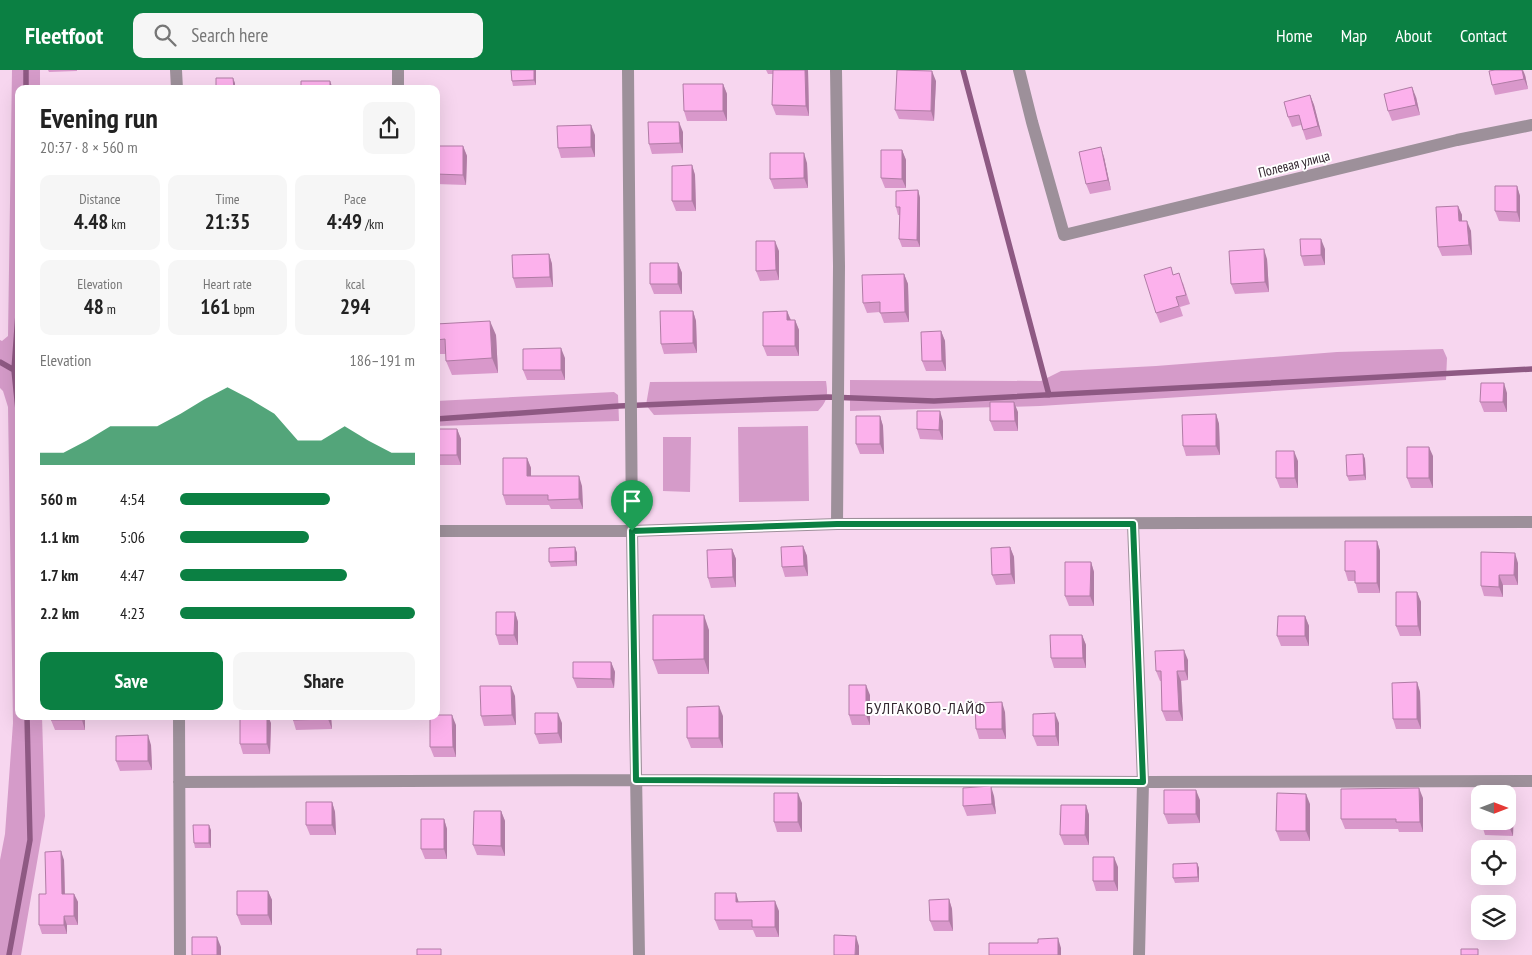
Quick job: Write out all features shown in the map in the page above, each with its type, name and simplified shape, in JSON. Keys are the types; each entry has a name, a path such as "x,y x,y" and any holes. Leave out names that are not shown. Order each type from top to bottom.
{"street":[{"path":"176,70 176,85"},
{"path":"398,70 398,85"},
{"path":"628,70 632,531 639,955"},
{"path":"836,70 839,266 837,524"},
{"name":"Полевая улица","path":"1019,70 1064,235 1457,140 1532,125"},
{"path":"440,531 632,531 837,524 1532,522"},
{"path":"1133,524 1143,782 1139,955"},
{"path":"179,720 180,955"},
{"path":"179,782 636,780 1532,781"}],"shaded area":[{"path":"12,70 40,70 40,85 15,85 15,720 42,720 45,816 21,955 0,955 0,860 5,834 13,723 8,407 3,391 0,388 0,340 2,341 8,336"},
{"path":"1443,349 1447,358 1446,380 1040,406 850,411 850,380 1041,381 1061,371 1156,366 1337,352"},
{"path":"826,381 826,397 824,404 818,411 654,415 646,405 650,382"},
{"path":"614,392 618,395 619,421 440,426 440,401"},
{"path":"808,426 809,501 739,502 738,427"},
{"path":"663,437 691,437 690,492 663,491"}],"building":[{"path":"511,70 534,70 534,80 512,81"},
{"path":"773,70 805,70 806,106 772,105"},
{"path":"897,70 932,71 931,111 895,110"},
{"path":"1522,70 1524,79 1492,85 1489,71"},
{"path":"216,78 233,78 234,85 216,85"},
{"path":"301,81 330,81 330,85 301,85"},
{"path":"683,84 723,84 723,111 684,111"},
{"path":"1412,87 1416,105 1388,111 1384,94"},
{"path":"1310,95 1318,126 1303,130 1299,115 1288,117 1284,102"},
{"path":"648,122 679,122 680,143 649,144"},
{"path":"591,125 591,147 558,148 557,126"},
{"path":"440,146 463,146 463,175 440,174"},
{"path":"1101,147 1108,180 1086,184 1079,152"},
{"path":"881,150 902,150 902,179 881,178"},
{"path":"770,153 804,153 804,178 770,179"},
{"path":"692,165 692,201 672,201 672,166"},
{"path":"1495,186 1517,186 1517,212 1495,211"},
{"path":"918,190 917,240 899,239 900,207 896,207 896,191"},
{"path":"1458,206 1459,221 1467,221 1469,245 1438,247 1436,207"},
{"path":"1300,239 1321,239 1321,255 1301,256"},
{"path":"756,241 775,241 776,270 756,271"},
{"path":"1264,249 1265,282 1231,284 1229,251"},
{"path":"549,254 550,277 513,278 512,255"},
{"path":"650,263 678,263 678,284 650,284"},
{"path":"1171,267 1173,275 1179,273 1186,295 1176,297 1179,306 1156,313 1144,275"},
{"path":"904,274 905,312 880,313 880,302 863,303 862,275"},
{"path":"660,311 693,311 693,343 661,344"},
{"path":"787,311 787,320 795,320 795,346 763,346 763,312"},
{"path":"490,321 492,358 446,361 445,339 440,340 440,324"},
{"path":"941,331 942,361 922,361 921,332"},
{"path":"561,348 561,370 523,370 523,349"},
{"path":"1481,383 1504,383 1503,402 1480,402"},
{"path":"990,402 1014,402 1015,421 990,421"},
{"path":"917,411 940,411 939,430 917,429"},
{"path":"1216,414 1216,446 1183,446 1182,415"},
{"path":"856,416 880,416 880,444 856,444"},
{"path":"440,429 457,429 457,455 440,455"},
{"path":"1407,447 1429,447 1429,478 1407,478"},
{"path":"1276,451 1294,451 1295,478 1276,478"},
{"path":"1363,454 1364,475 1347,476 1346,455"},
{"path":"503,458 527,458 527,476 579,476 579,499 548,500 548,495 503,495"},
{"path":"1345,541 1377,541 1377,583 1355,583 1355,571 1345,571"},
{"path":"803,546 804,566 782,567 781,547"},
{"path":"575,547 575,561 549,562 549,548"},
{"path":"1010,547 1011,574 992,575 991,548"},
{"path":"732,549 733,577 708,578 707,550"},
{"path":"1481,552 1515,553 1514,575 1499,575 1499,587 1481,586"},
{"path":"1065,562 1091,562 1090,596 1065,596"},
{"path":"1396,592 1417,592 1418,626 1396,626"},
{"path":"496,612 515,612 514,635 496,635"},
{"path":"653,615 704,615 704,659 653,660"},
{"path":"1278,616 1305,616 1305,636 1277,636"},
{"path":"1050,635 1082,635 1083,658 1051,658"},
{"path":"1184,650 1185,671 1177,671 1179,711 1162,711 1161,671 1156,671 1155,651"},
{"path":"573,662 611,662 611,679 573,678"},
{"path":"1417,682 1417,719 1393,719 1392,683"},
{"path":"849,685 866,685 866,715 849,715"},
{"path":"480,686 511,686 512,715 481,716"},
{"path":"1002,702 1002,729 976,729 975,703"},
{"path":"719,706 719,738 687,738 687,707"},
{"path":"535,713 558,713 558,733 535,734"},
{"path":"1055,713 1056,736 1033,736 1033,714"},
{"path":"440,715 452,715 453,747 430,747 430,720 440,720"},
{"path":"240,720 267,720 267,744 240,744"},
{"path":"148,735 148,761 116,761 116,736"},
{"path":"991,786 992,804 963,806 963,788"},
{"path":"1419,788 1420,822 1396,822 1396,819 1341,819 1341,789"},
{"path":"1164,790 1196,790 1196,814 1164,814"},
{"path":"774,793 798,793 798,822 774,822"},
{"path":"1277,793 1306,794 1306,831 1276,831"},
{"path":"306,802 332,802 332,825 306,825"},
{"path":"1061,805 1086,805 1085,835 1060,835"},
{"path":"474,811 501,811 501,846 473,845"},
{"path":"421,819 444,819 444,849 421,849"},
{"path":"193,825 209,825 209,843 194,843"},
{"path":"61,851 62,894 74,894 74,916 64,916 64,925 39,925 39,894 46,894 45,852"},
{"path":"1093,857 1114,857 1114,881 1093,881"},
{"path":"1197,863 1198,877 1173,878 1173,864"},
{"path":"237,891 268,891 268,915 237,915"},
{"path":"715,893 736,893 736,902 775,901 775,927 752,927 752,920 715,920"},
{"path":"949,899 949,921 930,921 929,900"},
{"path":"834,935 856,936 855,955 834,955"},
{"path":"192,937 217,937 217,955 192,955"},
{"path":"1058,938 1058,955 989,955 989,943 1038,943 1038,939"},
{"path":"417,949 441,949 441,955 417,955"},
{"path":"1461,949 1478,949 1478,955 1461,955"}],"waterway":[{"path":"26,70 26,85"},
{"path":"963,70 1049,395"},
{"path":"15,356 15,380"},
{"path":"0,362 14,370"},
{"path":"440,419 619,406 828,397 934,401 1532,369"},
{"path":"9,955 30,840 27,720"}],"district":[{"name":"БУЛГАКОВО-ЛАЙФ","path":"926,708"}],"route":[{"path":"837,524 1133,524 1143,782 636,780 632,531 837,524"}]}
